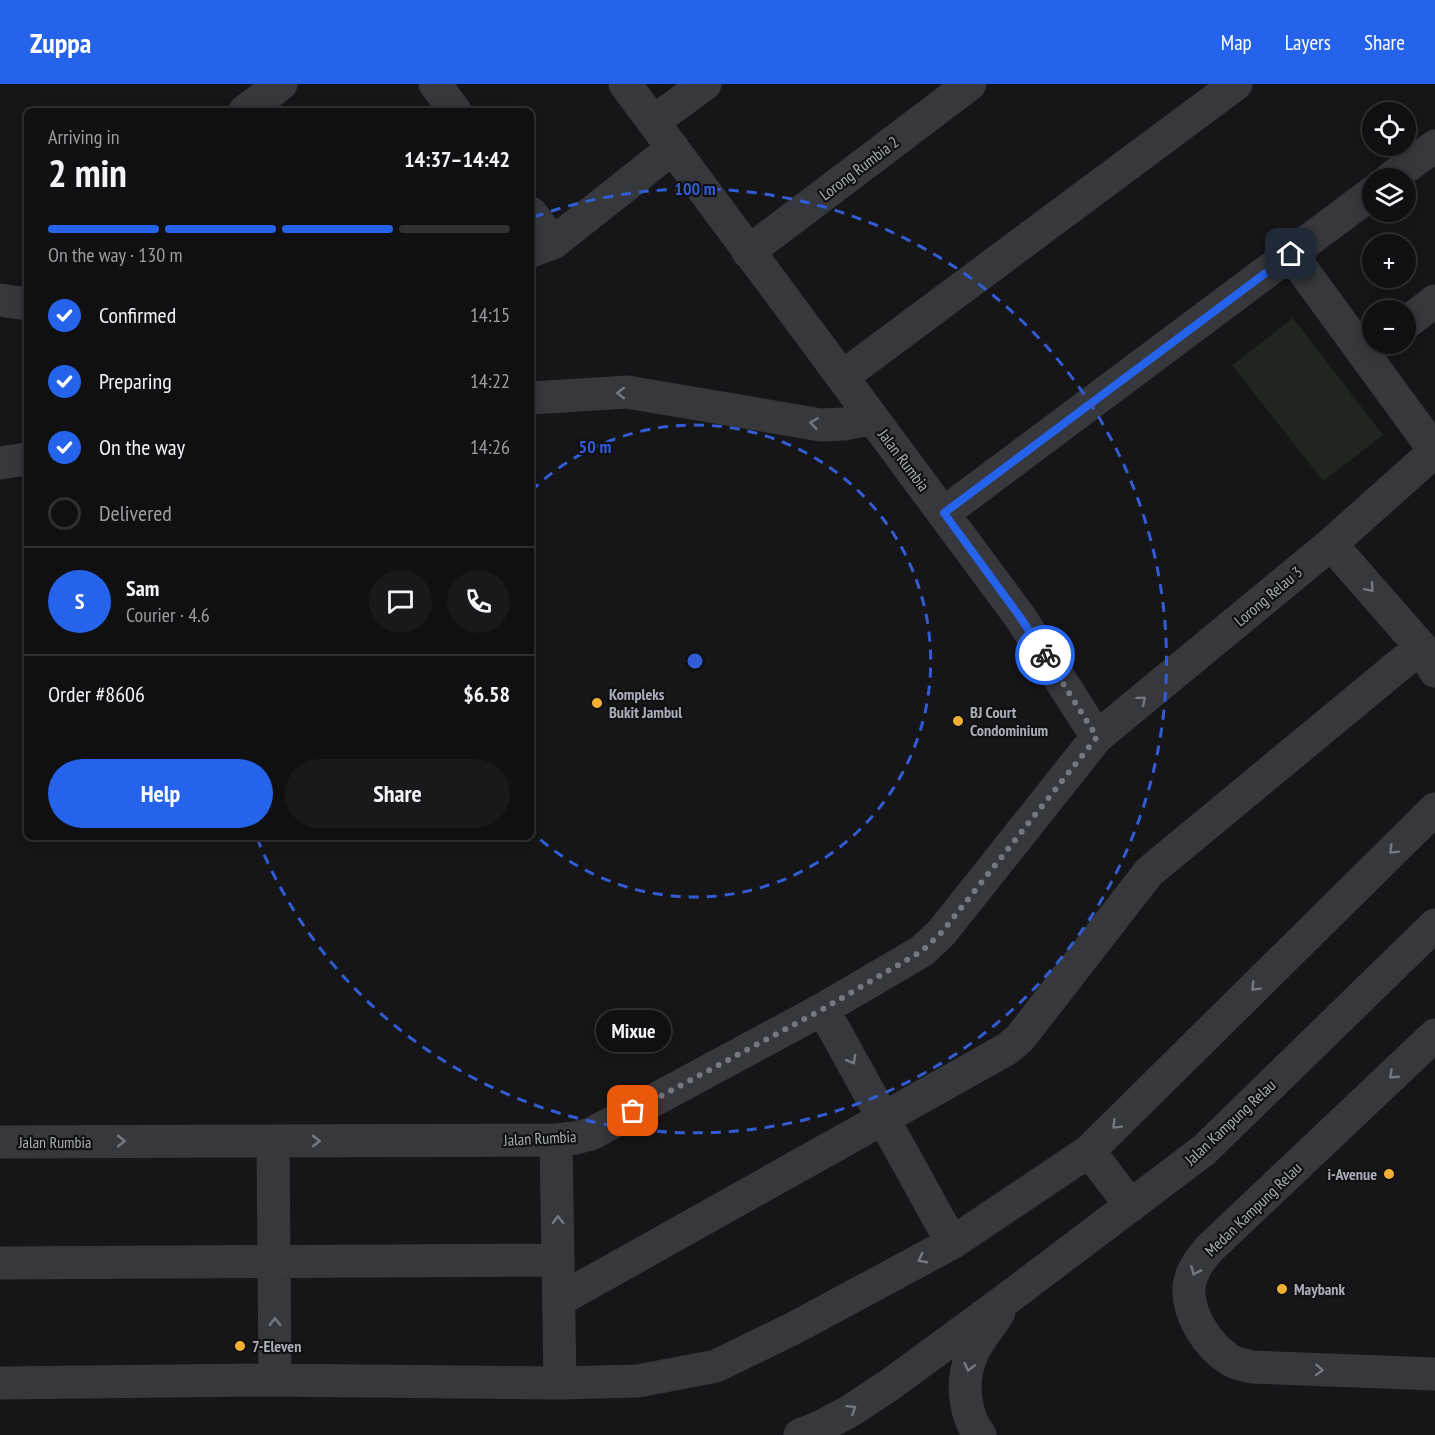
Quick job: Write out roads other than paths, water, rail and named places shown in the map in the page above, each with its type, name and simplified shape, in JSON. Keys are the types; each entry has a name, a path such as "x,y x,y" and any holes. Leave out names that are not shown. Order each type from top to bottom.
{"street":[{"path":"249,108 281,84"},
{"path":"435,84 453,108"},
{"name":"Jalan Rumbia","path":"0,1142 556,1140 591,1134 823,1009 922,951 942,932 1097,737 1020,617 625,84"},
{"path":"653,122 705,84"},
{"name":"Lorong Rumbia 2","path":"748,252 970,84"},
{"path":"842,377 1236,84"},
{"path":"1405,168 1435,146"},
{"path":"534,222 542,247 673,148"},
{"path":"944,513 1362,201"},
{"path":"1291,254 1362,338"},
{"path":"0,300 24,304"},
{"path":"1416,315 1435,301"},
{"path":"1374,354 1435,451"},
{"path":"534,398 627,392 821,425 844,424 872,418"},
{"name":"Lorong Relau 3","path":"1097,737 1331,544 1435,451"},
{"path":"0,463 24,459"},
{"path":"559,1300 1007,1049 1020,1038 1149,872 1428,659 1331,544"},
{"path":"0,1383 275,1380 560,1383 638,1381 716,1366 796,1327 952,1243 1089,1151 1435,809"},
{"name":"Jalan Kampung Relau","path":"800,1435 850,1411 1008,1298 1204,1150 1435,925"},
{"path":"823,1009 952,1243"},
{"name":"Medan Kampung Relau","path":"1435,1035 1209,1249 1195,1266 1189,1285 1190,1304 1198,1325 1212,1344 1232,1361 1252,1367 1435,1374"},
{"path":"556,1140 560,1383"},
{"path":"273,1141 275,1380"},
{"path":"1089,1151 1131,1206"},
{"path":"0,1263 558,1260"},
{"name":"Jalan Kampung Relau","path":"980,1435 967,1409 965,1381 970,1357 1008,1298"}],"place":[{"name":"Kompleks Bukit Jambul","path":"597,703"},
{"name":"BJ Court Condominium","path":"958,721"},
{"name":"Mixue","path":"633,1111"},
{"name":"i-Avenue","path":"1389,1174"},
{"name":"Maybank","path":"1282,1289"},
{"name":"7-Eleven","path":"240,1346"}]}
